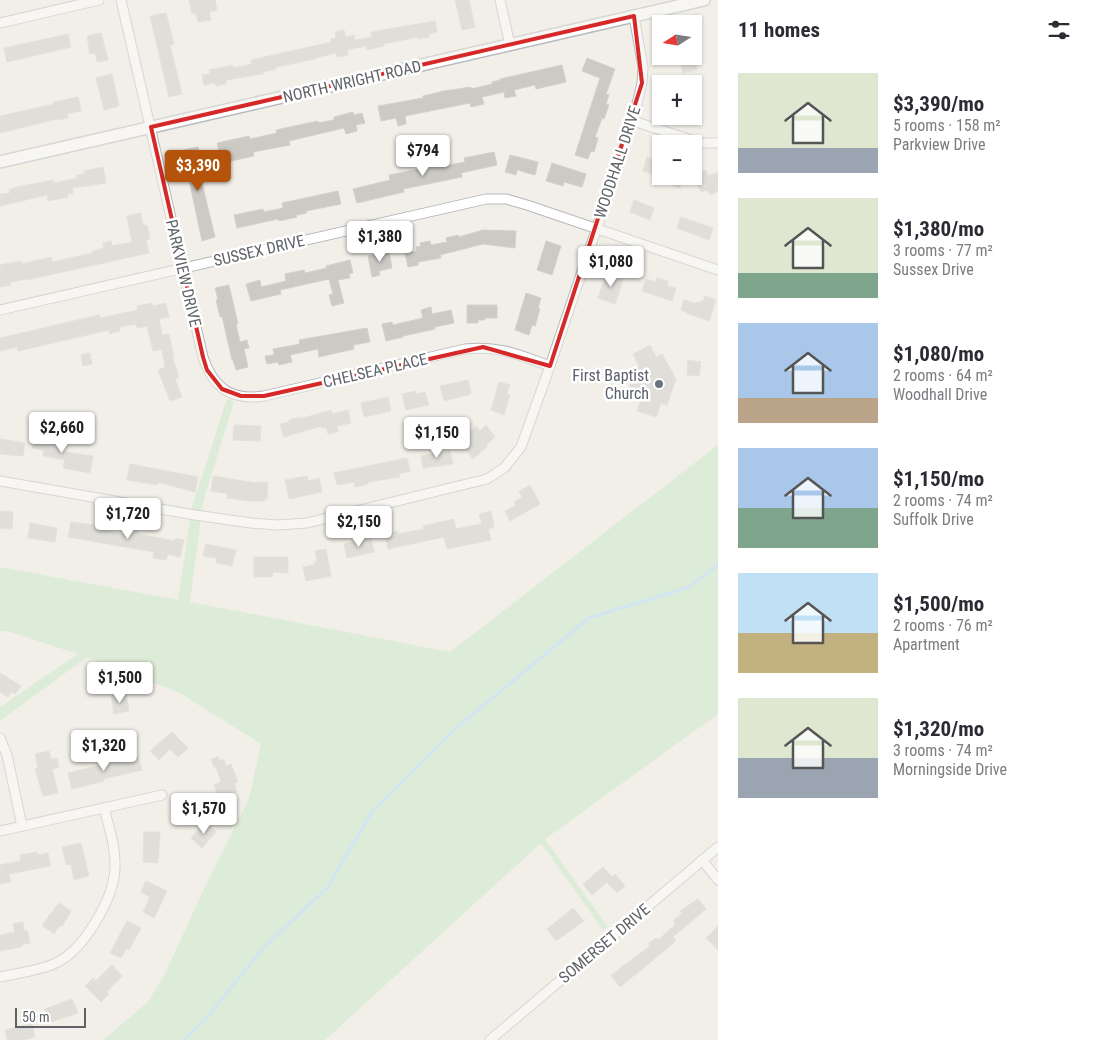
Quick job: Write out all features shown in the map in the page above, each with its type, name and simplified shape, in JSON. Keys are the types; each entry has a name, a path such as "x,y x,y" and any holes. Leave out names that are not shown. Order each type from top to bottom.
{"main road":[{"name":"NORTH WRIGHT ROAD","path":"0,162 704,0"}],"street":[{"path":"0,23 99,0"},
{"name":"PARKVIEW DRIVE","path":"121,0 207,370"},
{"path":"500,0 510,44"},
{"name":"WOODHALL DRIVE","path":"0,481 195,515 278,526 307,523 487,479 504,468 521,447 633,121 642,83 643,67 634,16"},
{"path":"633,121 701,143 718,143"},
{"name":"SUSSEX DRIVE","path":"0,310 486,199 516,201 718,270"},
{"name":"CHELSEA PLACE","path":"207,370 222,388 232,394 252,398 464,349 499,348 550,366"},
{"path":"0,738 7,755 22,826"},
{"path":"0,831 162,795"},
{"path":"0,977 40,968 69,955 79,946 96,920 111,891 115,870 114,852 104,808"},
{"name":"SOMERSET DRIVE","path":"490,1040 718,847"},
{"path":"702,860 718,880"}],"highlighted area":[{"path":"634,16 642,83 550,366 483,347 264,396 241,396 222,389 207,370 203,357 151,127"}],"green space":[{"path":"227,399 234,402 203,502 190,602 450,652 718,445 718,714 545,839 608,927 603,930 541,843 325,1040 103,1040 147,1003 164,976 209,878 249,799 261,744 178,692 87,657 0,721 0,707 78,654 7,631 0,631 0,567 178,600 192,507"}],"building":[{"path":"189,0 215,0 217,10 209,12 211,20 198,22 196,13 192,14"},
{"path":"455,0 469,0 475,27 462,30"},
{"path":"166,13 174,44 170,45 182,94 169,97 150,16"},
{"path":"435,21 437,32 429,34 429,37 418,39 418,37 383,44 384,46 367,50 366,46 347,50 348,55 337,57 336,53 276,67 276,69 263,72 263,74 226,80 226,84 216,86 215,83 204,85 202,75 210,74 209,70 233,65 233,68 252,64 251,60 331,42 331,39 336,38 335,32 344,30 346,37 354,35 355,40 372,37 371,32"},
{"path":"101,33 108,60 97,62 95,53 90,54 87,36"},
{"path":"68,34 71,47 7,62 4,48"},
{"path":"587,58 615,69 606,94 609,95 606,104 609,105 595,137 598,138 594,152 591,151 588,159 575,155 600,78 582,71"},
{"path":"562,65 566,82 536,89 535,85 514,90 516,96 505,98 504,92 482,97 484,104 471,107 470,103 405,116 406,124 398,126 396,118 381,121 378,106 423,98 423,96 444,91 471,87 471,89 492,84 492,82 500,79"},
{"path":"681,65 696,65 697,70 683,73"},
{"path":"112,74 119,106 104,110 96,78"},
{"path":"78,97 81,111 67,114 68,118 0,133 0,116"},
{"path":"353,112 354,115 362,113 365,123 356,125 357,131 346,134 344,128 289,141 290,145 253,152 254,156 222,163 217,143 249,136 250,139 277,133 276,130 318,121 318,123 334,120 334,117"},
{"path":"198,147 205,182 202,183 215,237 202,241 183,160 185,160 183,150"},
{"path":"494,152 497,165 461,173 462,177 403,189 404,192 357,203 353,189 390,180 389,175 429,167 428,163 437,161 438,167 465,162 464,158"},
{"path":"510,155 538,162 535,175 517,170 516,175 505,172"},
{"path":"647,157 652,158 652,174 643,171"},
{"path":"552,163 586,174 582,187 564,182 563,186 546,181"},
{"path":"103,167 106,183 72,188 73,193 67,194 68,197 48,201 47,195 0,206 0,194 10,193 9,190 54,180 54,183 77,178 77,175 85,174 84,171"},
{"path":"706,170 708,176 718,172 718,191 710,195 707,190 701,192 698,185 702,185 702,172"},
{"path":"338,191 341,204 306,211 307,213 296,215 297,217 237,228 234,215 263,209 264,212 283,208 282,203"},
{"path":"634,200 654,208 650,220 630,212"},
{"path":"141,213 143,225 147,225 150,239 146,240 149,253 27,280 10,282 11,285 0,287 0,265 21,261 22,264 51,257 52,262 92,253 92,251 104,248 103,243 111,241 112,246 132,242 127,216"},
{"path":"681,217 713,228 709,240 677,228"},
{"path":"483,230 516,231 515,248 483,244 440,255 441,258 418,262 418,265 408,267 405,253 417,251 416,247 421,246 420,243 430,241 431,245 447,242 446,238 458,235 459,237"},
{"path":"546,241 561,246 552,275 537,270"},
{"path":"389,251 392,268 379,271 380,275 372,277 368,256"},
{"path":"350,260 353,273 349,274 350,278 338,280 344,303 332,306 329,295 333,294 329,279 280,290 281,294 251,301 246,284 260,280 261,287 286,281 285,274 304,270 305,273"},
{"path":"607,271 624,277 615,304 598,298"},
{"path":"657,278 668,281 667,286 676,288 672,301 642,291 646,279 656,282"},
{"path":"229,285 240,342 247,340 249,348 244,349 248,367 236,370 222,316 220,317 215,288"},
{"path":"526,293 541,298 535,326 532,325 529,335 515,330"},
{"path":"705,296 716,300 709,321 681,310 684,300 694,303 703,301"},
{"path":"152,303 153,306 166,303 169,317 159,319 162,335 169,334 174,357 172,357 179,377 175,379 182,397 170,401 158,370 165,367 162,349 153,351 147,326 137,328 136,324 119,327 120,331 109,334 109,330 18,351 17,347 0,351 0,338 99,315 100,318 138,310 137,306"},
{"path":"467,305 497,305 497,318 485,318 485,320 478,320 478,323 467,323"},
{"path":"431,307 432,314 451,310 454,323 386,341 382,324 392,322 393,325 423,318 421,310"},
{"path":"367,328 370,342 353,345 354,349 319,357 318,349 290,355 292,362 279,365 278,362 267,364 265,356 274,355 273,349 300,344 299,340"},
{"name":"First Baptist Church","path":"650,345 656,357 662,354 676,379 667,405 661,403 656,417 637,411 642,397 638,396 640,390 630,391 629,377 640,377 635,369 639,366 633,354"},
{"path":"90,353 92,364 83,366 81,355"},
{"path":"688,360 701,362 699,376 687,375"},
{"path":"468,380 471,394 444,401 440,386"},
{"path":"499,382 510,385 507,394 510,395 504,415 491,410"},
{"path":"415,391 416,394 425,392 429,405 406,410 402,394"},
{"path":"388,397 391,411 364,417 361,403"},
{"path":"331,410 332,414 348,410 351,423 337,426 338,432 328,434 326,427 322,428 321,426 284,437 280,424"},
{"path":"234,425 261,426 260,441 233,440"},
{"path":"486,425 495,437 473,459 462,445 468,440 465,436 476,426 480,431"},
{"path":"34,433 50,435 49,442 60,444 59,451 93,456 90,473 63,468 65,460 43,456 44,450 32,448"},
{"path":"0,439 25,443 23,456 0,454"},
{"path":"450,450 453,464 423,468 421,456"},
{"path":"407,458 410,471 399,474 400,477 368,482 368,484 355,487 354,482 337,485 334,473"},
{"path":"130,464 198,477 195,492 158,482 158,485 127,480"},
{"path":"213,476 256,483 268,482 267,499 264,499 264,501 248,501 227,498 228,494 211,491"},
{"path":"307,476 308,481 319,478 322,492 289,499 285,480"},
{"path":"530,485 540,504 510,521 505,511 516,505 514,502 522,497 519,491"},
{"path":"0,511 13,512 12,529 0,528"},
{"path":"491,511 494,527 488,529 491,540 447,549 444,537 388,549 385,534 398,531 398,534 424,529 423,526 454,519 456,529 482,524 479,514"},
{"path":"71,522 102,526 101,530 129,535 130,527 138,529 138,534 175,541 175,538 184,540 180,557 168,554 166,560 153,558 154,552 68,537"},
{"path":"30,523 57,528 55,542 28,538"},
{"path":"371,537 374,552 347,558 344,544"},
{"path":"206,544 236,550 232,566 216,563 217,558 203,556"},
{"path":"326,549 331,576 306,581 303,567 314,565 314,562 317,561 315,551"},
{"path":"254,557 288,557 288,573 273,572 272,577 254,577"},
{"path":"0,673 21,686 15,694 11,692 8,697 0,692"},
{"path":"126,693 129,711 114,714 111,696"},
{"path":"172,732 188,748 178,757 170,749 159,760 150,751"},
{"path":"49,751 51,759 57,758 59,767 52,769 58,793 43,796 35,769 38,768 35,754"},
{"path":"138,756 142,770 103,779 104,781 72,789 68,773"},
{"path":"218,757 220,761 224,759 226,766 231,764 238,782 234,783 237,792 219,798 214,785 221,782 211,759"},
{"path":"205,822 216,832 202,848 191,838"},
{"path":"144,832 160,832 158,863 143,862"},
{"path":"81,843 89,876 74,880 71,864 66,865 62,847"},
{"path":"37,852 38,855 48,853 50,866 9,874 11,882 0,884 0,865 21,861 20,855"},
{"path":"603,867 612,877 615,874 625,886 617,893 607,882 592,895 583,884"},
{"path":"146,881 167,891 154,918 143,912 150,897 141,892"},
{"path":"698,899 706,909 673,937 676,940 669,947 620,987 611,975 650,946 648,944 656,938 658,940 676,924 673,921 682,913 680,911"},
{"path":"59,903 71,911 62,927 60,925 54,934 42,925"},
{"path":"573,908 584,921 556,941 547,929"},
{"path":"127,921 141,928 129,950 126,949 121,958 110,953"},
{"path":"23,922 24,931 27,930 30,943 21,945 21,947 0,951 0,935 15,932 13,924"},
{"path":"718,926 718,950 706,938"},
{"path":"112,965 122,976 107,992 109,994 101,1002 85,986 93,978 96,981"},
{"path":"72,999 78,1013 50,1022 45,1009"},
{"path":"32,1024 35,1037 24,1040 7,1040 5,1030"}],"waterway":[{"path":"183,1040 204,1021 264,947 327,888 372,812 456,728 589,618 689,587 718,565"}],"place":[{"name":"First Baptist Church","path":"659,384"}]}
